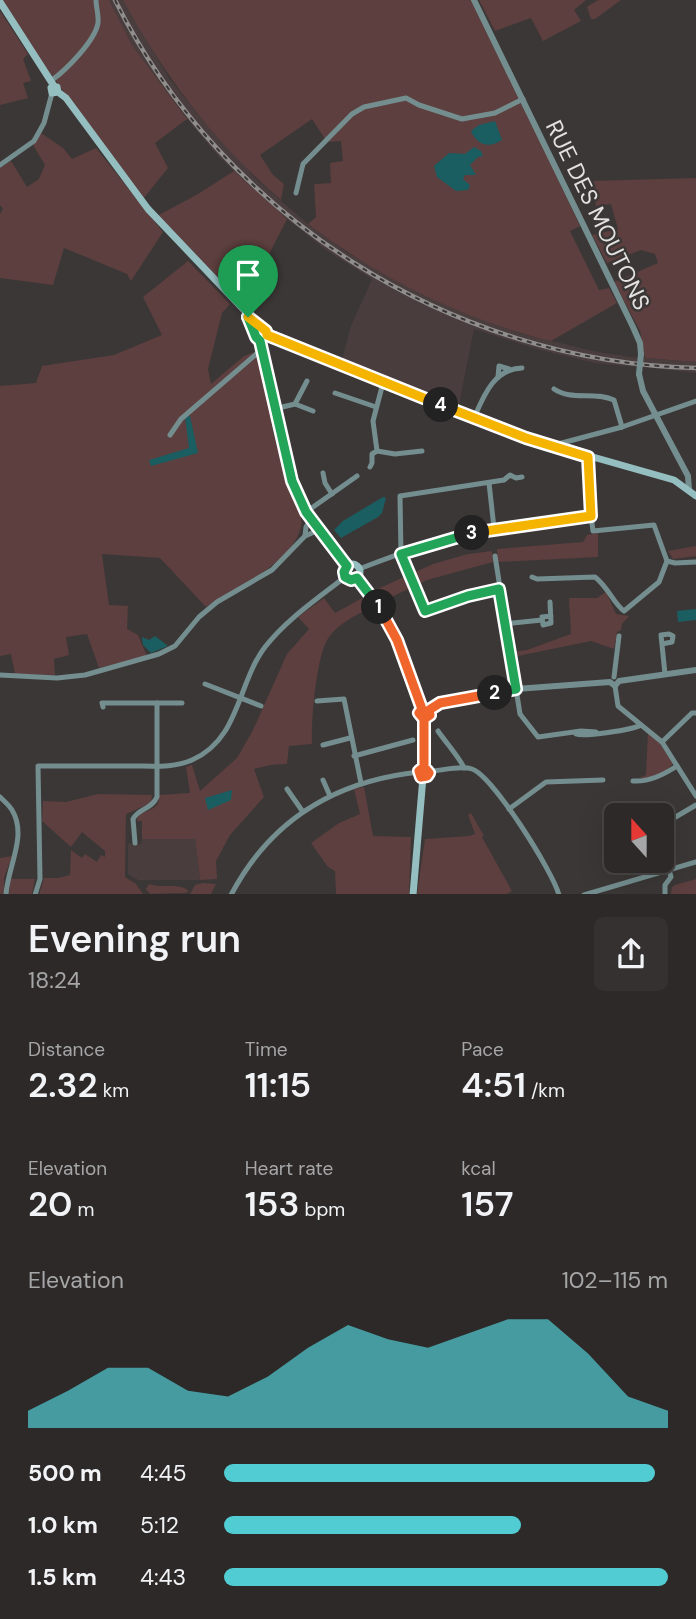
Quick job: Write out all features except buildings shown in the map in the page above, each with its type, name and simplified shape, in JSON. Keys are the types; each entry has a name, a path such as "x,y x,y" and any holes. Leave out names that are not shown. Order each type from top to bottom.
{"main road":[{"path":"0,2 54,88 66,99 141,201 248,317 261,337 287,466 309,515 347,566"},
{"path":"261,337 553,447 662,476 686,487 696,496"},
{"path":"347,566 354,565 359,569 357,578"},
{"path":"347,566 345,577 351,580 357,578"},
{"path":"357,578 374,599 397,640 425,710 419,715 424,719 424,772 413,894"}],"street":[{"path":"0,165 34,141 44,123 54,88 62,73 94,33 98,23 96,0"},
{"name":"RUE DES MOUTONS","path":"474,0 640,342 639,374 643,391 656,415"},
{"path":"296,193 303,164 352,114 364,107 406,98 462,119 495,113 521,96"},
{"path":"170,435 181,419 261,337"},
{"path":"474,418 489,388 498,377 509,369 522,368"},
{"path":"295,404 307,381"},
{"path":"377,451 373,425 383,383"},
{"path":"555,389 561,394 610,398 617,403 622,427"},
{"path":"335,393 376,407"},
{"path":"553,447 696,401"},
{"path":"274,409 295,404 313,411"},
{"path":"302,415 305,407"},
{"path":"656,415 685,471 690,483 686,487"},
{"path":"370,467 372,454 377,451 396,454 422,451"},
{"path":"532,577 595,577 612,594 621,610 625,611 659,582 667,562 654,525 593,531 588,457"},
{"path":"323,473 325,483 332,494"},
{"path":"499,589 468,596 425,611 401,554 400,496 504,480 510,475 519,478"},
{"path":"304,536 309,515 357,476"},
{"path":"489,482 494,528"},
{"path":"359,569 433,543 494,528 591,516"},
{"path":"0,675 74,676 107,670 159,654 175,646 199,617 217,602 272,570 304,536 319,530"},
{"path":"495,556 520,714 536,736 582,736 641,725"},
{"path":"667,562 696,562"},
{"path":"35,894 40,879 38,766 156,766 183,763 210,749 226,733 253,667 280,629 345,577"},
{"path":"504,624 542,621 543,625 551,623 550,602"},
{"path":"619,636 615,681 618,706 662,742 696,796"},
{"path":"662,644 665,674"},
{"path":"425,710 440,703 516,689 615,681 696,670"},
{"path":"205,684 261,706"},
{"path":"317,701 344,699 347,704 354,756 361,783"},
{"path":"103,707 102,703 182,703"},
{"path":"135,843 135,814 153,805 157,797 157,703"},
{"path":"662,742 692,713 696,713"},
{"path":"438,732 462,761 464,768"},
{"path":"323,745 351,738"},
{"path":"354,756 413,740"},
{"path":"633,781 644,781 663,775 677,766"},
{"path":"231,894 257,854 271,839 303,812 330,796 389,775 464,768 473,769 482,776 509,809 538,854 559,894"},
{"path":"323,780 330,796"},
{"path":"509,809 546,782 603,780"},
{"path":"287,789 303,812"},
{"path":"0,797 13,811 17,842 16,854 8,874 6,894"},
{"path":"674,818 696,805"},
{"path":"674,869 696,862"},
{"path":"584,894 658,873"},
{"path":"664,894 665,885 671,877 670,873"}],"shaded area":[{"path":"0,0 109,0 132,45 187,119 155,143 168,168 143,199 7,15"},
{"path":"109,0 123,0 169,78 257,180 308,224 346,252 427,295 479,318 522,334 598,352 638,358 637,367 595,363 540,350 474,329 459,405 452,405 341,363 351,326 372,279 326,250 287,219 219,157 132,45"},
{"path":"123,0 474,0 580,226 570,231 599,290 609,288 617,303 551,341 455,309 364,262 308,224 316,217 314,184 331,183 330,163 343,161 341,141 327,142 312,119 260,155 273,175 284,184 281,200 234,156 193,107 156,55"},
{"path":"479,0 586,0 574,10 581,21 543,41 531,18 495,31"},
{"path":"598,0 621,0 595,19 591,19 587,7"},
{"path":"0,11 28,54 23,59 31,81 23,83 28,98 0,105"},
{"path":"41,133 63,148 72,159 96,148 163,232 131,281 127,274 64,248 53,285 0,278 0,214 3,209 0,205 0,168 11,161 27,187 39,179 45,165 33,145"},
{"path":"234,171 287,219 242,307 157,216"},
{"path":"696,178 696,362 645,358 640,331 614,282 658,263 655,254 641,250 607,263 592,235 618,229 611,204 596,206 591,181"},
{"path":"188,261 230,304 222,313 208,369 211,384 244,356 255,352 259,354 276,445 301,516 300,530 285,554 273,565 206,607 160,558 102,554 109,605 128,606 127,629 138,635 147,656 99,668 87,634 66,637 69,655 54,659 55,675 15,674 11,654 0,656 0,386 36,383 42,366 114,355 162,335 143,297"},
{"path":"643,358 696,362 696,373 642,367"},
{"path":"598,533 598,557 497,562 497,549 583,542 587,535"},
{"path":"696,546 696,556 673,559 668,551"},
{"path":"492,551 493,562 427,580 381,602 373,591 433,564 468,554"},
{"path":"606,592 616,614 629,616 617,632 614,649 591,641 513,657 512,652 527,650 571,634 569,598 597,598"},
{"path":"366,596 374,606 338,627 324,646 315,689 312,744 289,746 287,764 254,769 264,797 230,835 216,861 217,879 200,880 195,839 142,839 142,821 137,821 138,816 158,804 159,795 190,793 186,767 192,765 200,791 237,758 253,730 287,654 309,629 298,617 324,598 335,613"},
{"path":"648,733 659,742 673,764 658,775 639,778 646,775"},
{"path":"364,787 373,836 411,837 409,894 336,894 335,871 328,867 311,843 339,823 360,814 354,789"},
{"path":"98,794 152,795 151,803 126,814 125,877 136,884 143,894 39,894 44,878 70,875 71,850 82,858 85,854 97,862 101,855 105,857 105,851 82,832 71,847 42,821 43,801 66,802"},
{"path":"471,813 512,891 508,894 417,894 425,839 475,834 468,815"},
{"path":"142,839 195,839 200,880 138,880 128,874 128,844 141,844"},
{"path":"12,856 4,878 4,894 0,894 0,858"},
{"path":"10,879 35,879 32,894 9,894"},
{"path":"696,879 696,894 671,894 675,885"},
{"path":"149,884 180,887 189,891 150,894 146,889"},
{"path":"216,884 211,894 190,894 195,885"}],"water":[{"path":"495,121 502,140 488,145 477,140 471,131 479,125"},
{"path":"474,147 481,151 483,156 470,165 476,175 465,175 463,179 470,185 468,190 456,191 437,177 434,166 449,153 465,154"},
{"path":"190,416 198,453 151,466 149,460 189,448 185,417"},
{"path":"383,497 386,498 382,513 378,517 341,538 334,530 343,521"},
{"path":"696,609 696,620 678,622 677,611"},
{"path":"155,636 168,646 151,653 143,645 142,637 149,640"},
{"path":"232,790 231,800 208,810 205,798"}],"railway":[{"path":"115,0 161,78 217,149 282,211 355,264 434,306 518,339 606,359 696,368"}],"route":[{"path":"248,317 260,341 287,466 297,495 320,532 347,566 345,577 349,580 357,578 374,599 397,640 408,668 422,709 419,715 424,719 423,739 424,764 424,767 429,773 423,778 419,771 424,767 423,739 424,725 424,719 428,718 432,707 449,701 516,689 499,589 468,596 425,611 401,554 494,528 591,516 588,457 526,438 292,346 267,335 266,331 248,317"}]}
